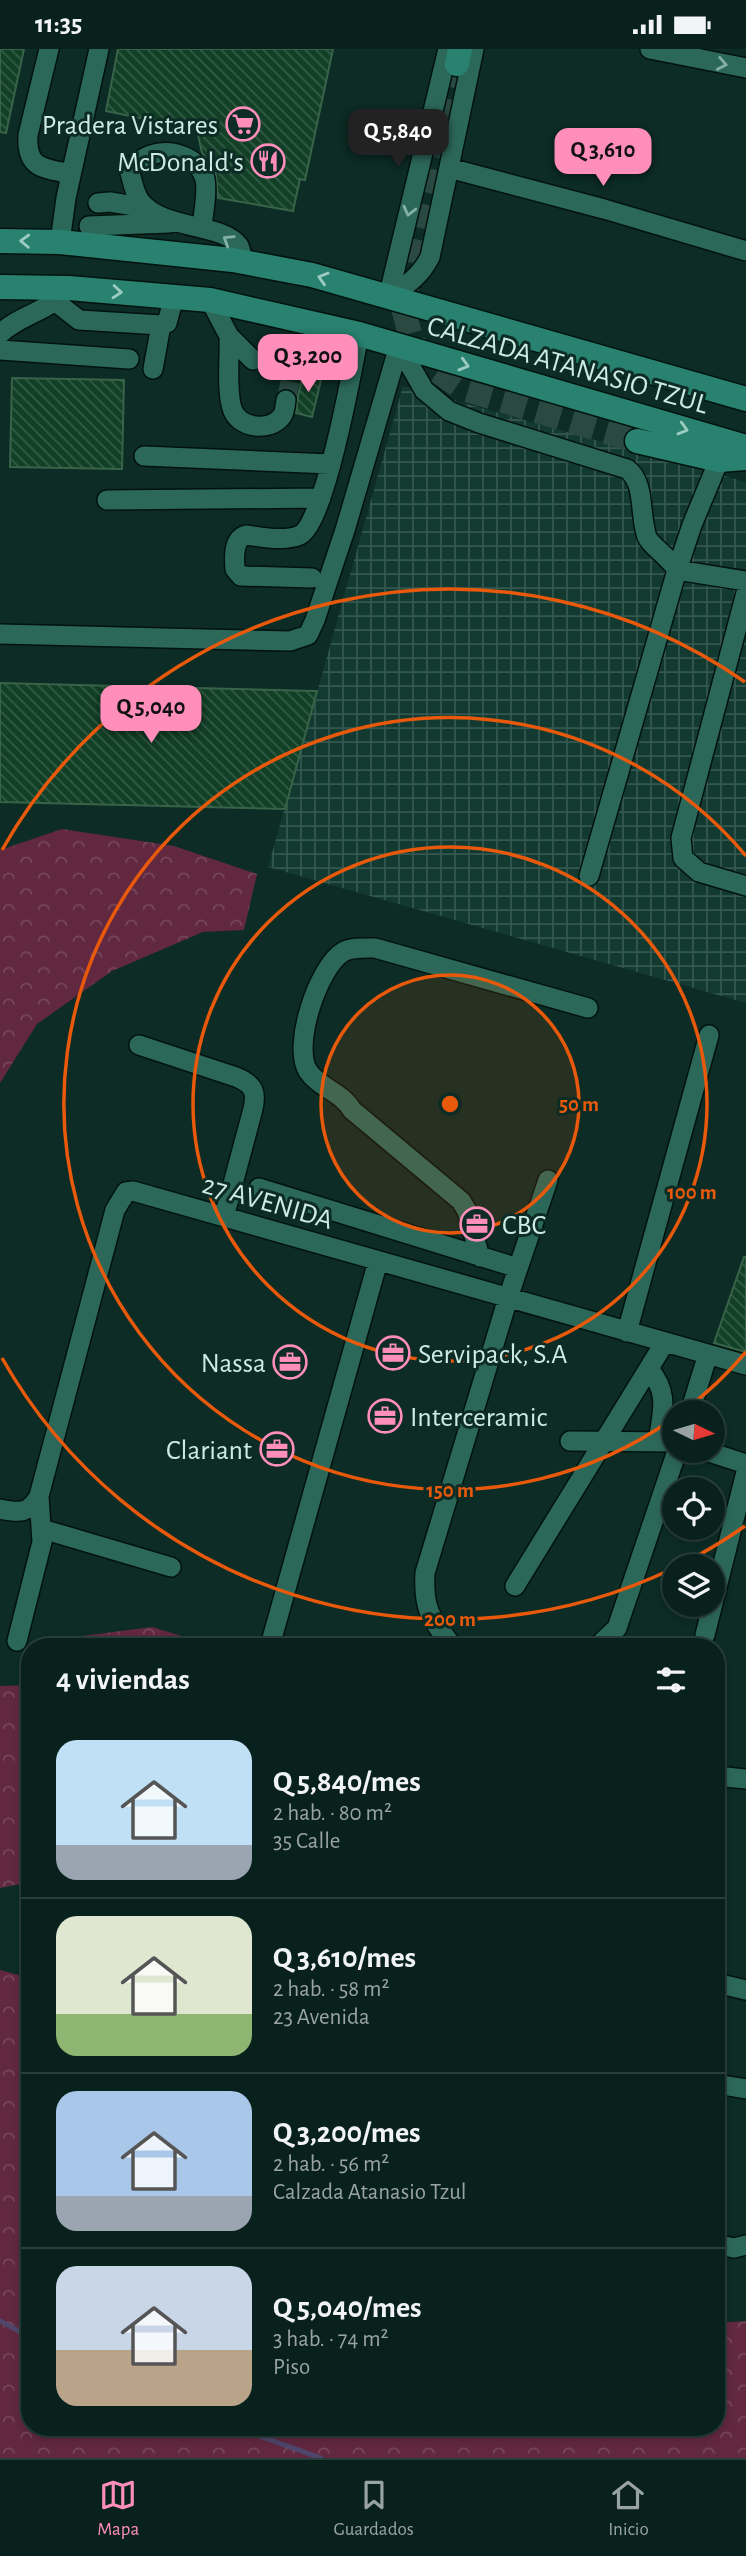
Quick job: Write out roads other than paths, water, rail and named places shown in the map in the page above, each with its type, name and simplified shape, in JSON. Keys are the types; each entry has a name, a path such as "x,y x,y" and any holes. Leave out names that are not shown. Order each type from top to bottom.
{"main road":[{"name":"CALZADA ATANASIO TZUL","path":"0,241 60,242 243,262 312,275 746,399"},
{"name":"CALZADA ATANASIO TZUL","path":"0,287 62,295 210,300 359,334 746,447"},
{"path":"637,441 719,460 746,458"}],"street":[{"path":"49,49 28,147 31,159 36,164 71,174"},
{"path":"60,242 71,174 99,49"},
{"path":"650,49 746,68"},
{"path":"388,298 415,279 430,257 449,168 460,53"},
{"path":"388,298 460,53"},
{"path":"174,223 147,208 138,199 129,169 151,155 173,152 184,156 202,171 206,181 202,228"},
{"path":"449,168 604,209 746,251"},
{"path":"98,203 110,202 147,208"},
{"path":"89,226 174,223 202,228 222,234 239,246 243,262"},
{"path":"0,334 7,326 62,295 79,320 161,325 167,323 174,297"},
{"path":"210,300 229,336 253,360"},
{"path":"153,369 161,325"},
{"path":"285,372 297,355 332,328"},
{"path":"312,578 241,576 235,569 236,542 246,535 285,538 302,535 312,521 321,498 345,407 359,334"},
{"path":"229,336 230,400 235,416 256,426 268,426 281,417 286,400"},
{"path":"399,346 424,390 449,411 479,423 627,469 636,475 640,488 641,515 648,541 669,558 677,570 746,581"},
{"path":"0,633 290,641 308,635 345,530 399,346"},
{"path":"0,350 129,359"},
{"path":"144,456 330,464"},
{"path":"589,876 677,570 719,460"},
{"path":"107,500 321,498"},
{"path":"746,593 681,838 683,858 699,872 746,886"},
{"path":"480,1257 467,1211 461,1201 352,1110 346,1100 308,1071 302,1048 314,996 328,966 343,952 374,948 588,1009"},
{"path":"627,1332 709,1035"},
{"path":"139,1045 236,1077 250,1083 256,1092 224,1217"},
{"path":"446,1638 429,1615 424,1593 425,1573 517,1268 548,1179"},
{"path":"259,1188 517,1268"},
{"name":"27 AVENIDA","path":"39,1496 115,1210 126,1192 133,1191 746,1365"},
{"path":"272,1638 378,1261"},
{"path":"514,1586 665,1342"},
{"path":"694,1400 708,1354"},
{"path":"649,1369 660,1382 663,1400"},
{"path":"570,1441 662,1442"},
{"path":"725,1457 746,1464"},
{"path":"606,1638 617,1628 673,1463"},
{"path":"705,1635 746,1472"},
{"path":"0,1509 22,1511 33,1507 39,1496"},
{"path":"17,1641 42,1542 39,1496"},
{"path":"43,1529 172,1567"},
{"path":"725,1777 746,1779"},
{"path":"725,1985 746,1990"},
{"path":"725,2086 746,2089"},
{"path":"725,2246 734,2248 746,2245"}],"waterway":[{"path":"0,2321 21,2332"},
{"path":"259,2436 321,2458"}],"tunnel":[{"path":"457,64 410,261 404,312 412,341 434,369 463,389 637,441"},
{"path":"253,360 279,366"},
{"path":"286,400 291,378"}],"place":[{"name":"Pradera Vistares","path":"243,124"},
{"name":"McDonald's","path":"268,161"},
{"name":"CBC","path":"477,1224"},
{"name":"Servipack, S.A","path":"393,1353"},
{"name":"Nassa","path":"290,1362"},
{"name":"Interceramic","path":"385,1416"},
{"name":"Clariant","path":"277,1449"}]}
